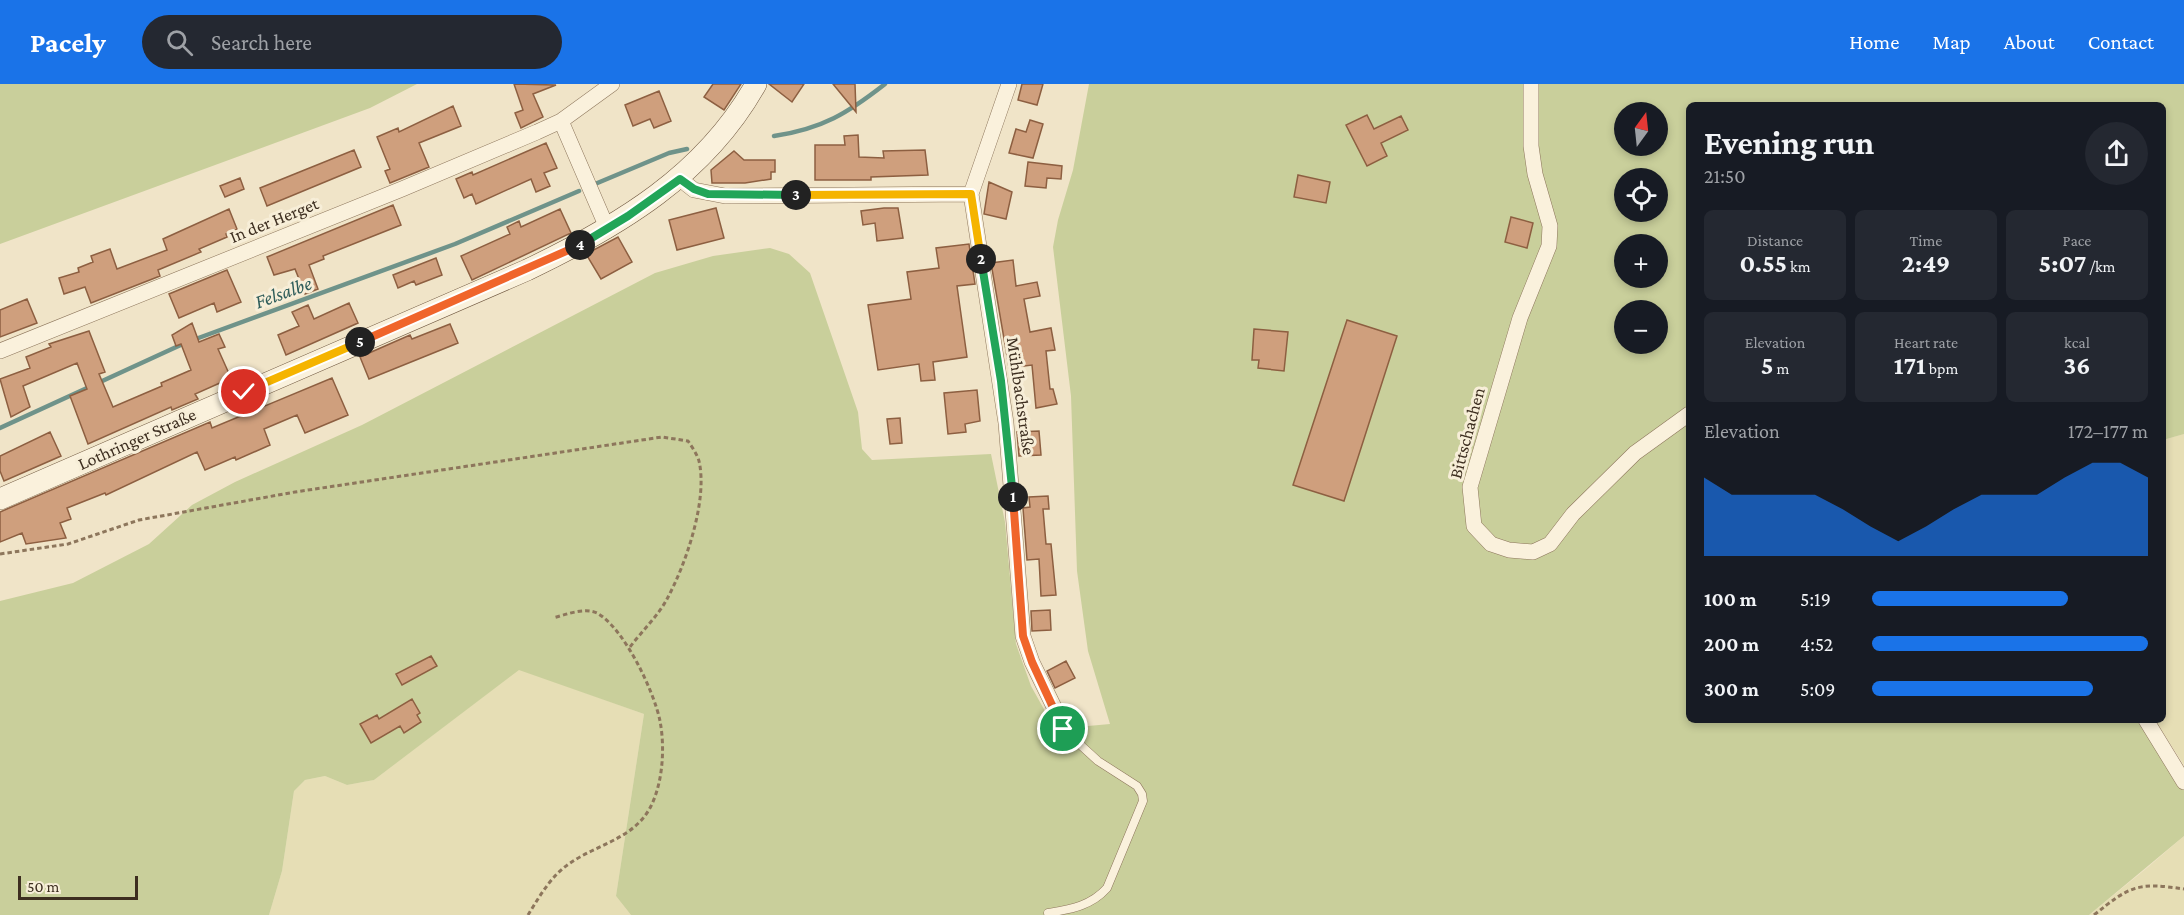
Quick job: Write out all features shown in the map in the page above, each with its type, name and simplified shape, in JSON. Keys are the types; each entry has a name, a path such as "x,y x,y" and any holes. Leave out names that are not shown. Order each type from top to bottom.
{"main road":[{"name":"Lothringer Straße","path":"0,499 528,270 608,230 680,179 718,139 756,84"}],"street":[{"name":"In der Herget","path":"0,351 402,189 561,121 612,84"},
{"path":"680,179 694,189 724,196 971,194 1009,84"},
{"name":"Bittschachen","path":"1531,84 1531,146 1535,174 1550,226 1549,246 1520,318 1470,488 1474,525 1491,543 1509,550 1533,552 1550,544 1573,514 1635,453 1686,416"},
{"path":"561,121 608,230"},
{"name":"Mühlbachstraße","path":"971,194 1006,423 1023,636 1032,662 1054,707"},
{"path":"2148,723 2184,782"}],"lane":[{"name":"Mühlbachstraße","path":"1048,913 1088,904 1098,898 1107,888 1143,801 1137,786 1098,761 1063,729 1054,707"}],"path":[{"path":"0,554 68,544 139,520 294,492 662,437 688,441 699,458 702,477 697,510 685,559 666,601 630,646"},
{"path":"528,915 557,873 585,854 634,829 651,806 658,783 663,750 660,720 630,646 614,626 595,612 576,612 553,618"},
{"path":"2094,915 2125,890 2156,885 2184,889"}],"shaded area":[{"path":"2184,434 2184,765 2157,723 2166,723 2166,439"},
{"path":"519,669 644,714 616,896 631,915 269,915 282,871 294,791 305,780 325,776 347,785 374,780"},
{"path":"2184,836 2184,915 2089,915 2147,868"}],"green space":[{"path":"0,84 417,84 370,108 0,244"},
{"path":"1089,84 2184,84 2184,434 2166,439 2166,102 1686,102 1686,723 2148,723 2184,782 2184,836 2089,915 631,915 616,896 644,714 519,670 374,780 347,785 325,776 305,780 294,791 282,871 269,915 0,915 0,601 73,583 149,544 192,505 235,482 362,425 655,273 713,256 770,248 789,254 810,273 858,412 862,449 872,460 991,454 1005,522 1016,644 1031,686 1050,720 1077,727 1110,724 1088,651 1077,571 1071,396 1053,247 1058,220 1073,170"}],"building":[{"path":"514,84 556,85 533,94 543,117 521,128 515,113 523,110"},
{"path":"713,84 741,84 724,110 704,97"},
{"path":"769,84 804,84 792,102"},
{"path":"833,84 855,84 856,112"},
{"path":"1022,84 1043,84 1037,105 1018,100"},
{"path":"659,91 671,121 654,128 650,119 633,126 625,105"},
{"path":"453,106 461,126 419,143 429,167 390,183 385,171 390,169 377,137 398,128 399,132"},
{"path":"1367,115 1374,129 1401,116 1408,130 1381,143 1387,156 1367,166 1346,125"},
{"path":"1030,120 1043,124 1033,158 1009,153 1016,129 1026,132"},
{"path":"858,135 859,157 884,158 883,151 925,150 928,175 871,177 871,180 815,180 815,145 845,145 844,136"},
{"path":"546,143 557,168 544,173 550,186 536,192 531,179 476,204 472,194 464,198 456,179 472,172 473,175"},
{"path":"354,150 361,167 267,206 260,188"},
{"path":"734,151 744,160 775,160 775,172 771,172 771,179 745,183 712,183 711,170"},
{"path":"1028,162 1062,166 1061,179 1047,178 1046,188 1025,186"},
{"path":"1298,175 1330,182 1326,203 1294,197"},
{"path":"240,178 244,189 225,197 220,186"},
{"path":"989,182 1012,192 1006,219 984,214"},
{"path":"393,205 401,225 323,256 324,259 309,265 318,289 305,294 295,269 274,275 267,257"},
{"path":"716,208 724,238 677,250 669,220"},
{"path":"898,208 903,238 877,241 875,223 863,225 861,211"},
{"path":"229,209 237,229 226,234 227,237 199,249 201,252 158,270 160,276 91,303 85,287 64,294 59,278 79,272 78,268 93,262 91,256 110,249 117,269 167,250 163,239"},
{"path":"560,209 571,233 472,280 461,256 510,234 507,227 519,221 521,227"},
{"path":"1511,217 1533,223 1527,248 1505,242"},
{"path":"618,237 632,262 601,279 586,254"},
{"path":"969,244 975,284 957,286 967,357 933,362 935,380 921,381 919,364 878,370 868,305 911,299 907,272 939,268 936,248"},
{"path":"436,258 442,275 416,285 414,281 398,288 393,275"},
{"path":"1013,260 1016,286 1037,282 1040,296 1024,299 1030,332 1051,328 1055,350 1046,351 1050,389 1053,389 1057,404 1036,408 1032,365 1009,368 991,263"},
{"path":"227,270 241,302 217,312 214,303 179,318 169,294"},
{"path":"27,299 37,323 0,337 0,310"},
{"path":"349,303 358,323 286,355 278,335 299,326 292,312 308,305 314,319"},
{"path":"1347,320 1397,336 1344,501 1293,485"},
{"path":"192,323 199,342 219,334 225,347 218,349 231,378 195,394 198,399 172,410 171,407 88,444 70,396 87,389 77,363 23,386 30,407 11,417 0,379 30,368 26,357 51,347 49,344 89,331 105,372 99,374 113,407 162,386 161,383 191,370 181,344 176,346 172,335"},
{"path":"450,324 458,343 369,379 360,357 410,335 412,339"},
{"path":"1254,329 1288,332 1284,371 1258,368 1259,360 1252,360"},
{"path":"332,378 348,415 305,433 297,415 264,429 270,445 236,460 235,457 205,470 197,452 106,495 105,493 67,508 71,519 60,523 66,538 26,544 22,533 0,542 0,512 210,422 212,428"},
{"path":"977,390 980,421 965,424 966,432 948,434 944,393"},
{"path":"900,418 902,443 890,444 887,419"},
{"path":"1039,431 1041,455 1019,456 1017,432"},
{"path":"50,432 61,456 4,481 0,471 0,456"},
{"path":"1048,496 1049,509 1043,509 1046,544 1051,544 1056,595 1041,596 1039,559 1027,560 1023,508 1030,507 1029,497"},
{"path":"1050,610 1051,630 1032,631 1031,611"},
{"path":"431,656 437,666 402,685 396,674"},
{"path":"1066,661 1075,678 1055,688 1047,671"},
{"path":"412,699 420,713 417,715 421,722 404,733 400,726 371,743 360,724 377,715 379,719"}],"waterway":[{"name":"Felsalbe","path":"774,136 806,129 834,118 885,84"},
{"name":"Felsalbe","path":"595,184 669,153 687,149"},
{"name":"Felsalbe","path":"193,340 455,244 579,191"},
{"name":"Felsalbe","path":"0,428 185,343"}],"route":[{"path":"244,392 528,270 592,239 680,179 694,189 724,196 971,194 1001,381 1012,469 1023,636 1032,662 1063,729"}]}
